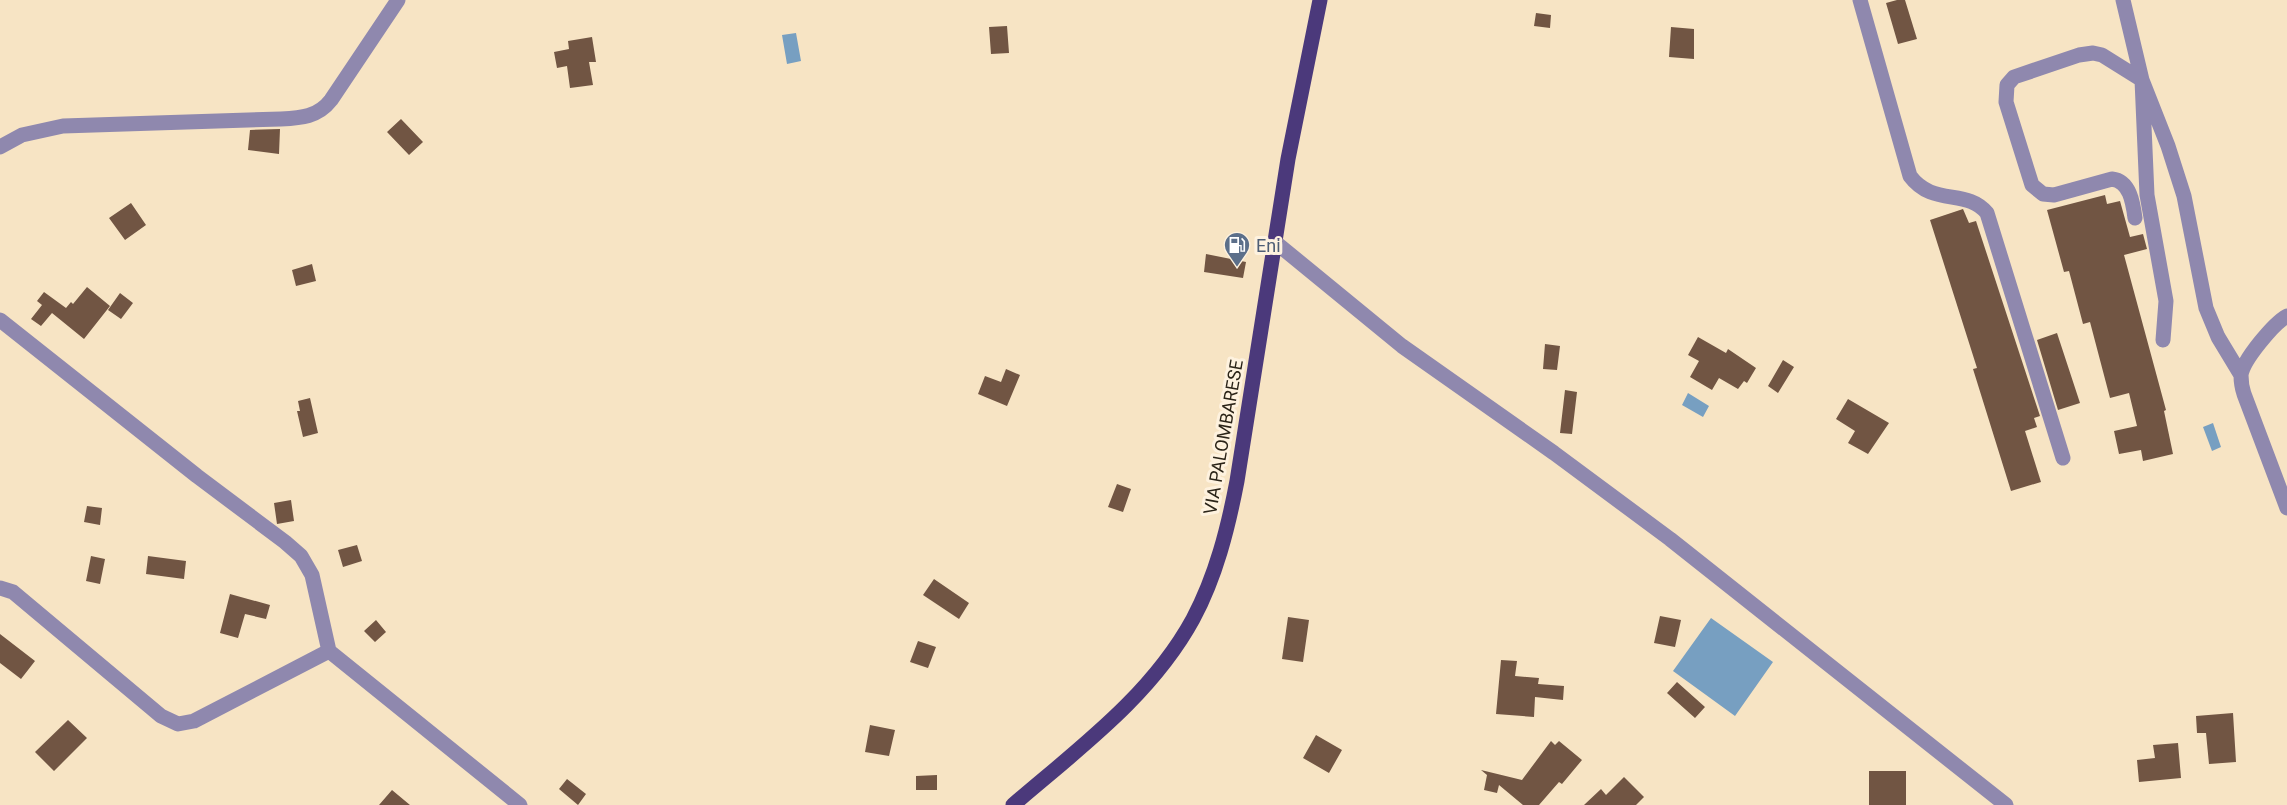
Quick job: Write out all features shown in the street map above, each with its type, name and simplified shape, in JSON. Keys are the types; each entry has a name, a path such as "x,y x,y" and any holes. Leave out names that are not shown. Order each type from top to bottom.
{"main road":[{"name":"VIA PALOMBARESE","path":"1013,805 1093,736 1142,689 1173,650 1202,600 1220,554 1233,499 1295,119 1320,0"}],"street":[{"path":"0,147 22,135 63,126 281,119 312,115 324,109 331,100 398,0"},
{"path":"1860,0 1910,176 1920,187 1931,193 1969,201 1982,207 1987,213 2063,458"},
{"path":"2123,0 2142,80 2168,146 2184,196 2208,315 2227,354 2241,375 2244,394 2287,508"},
{"path":"2135,218 2131,197 2125,186 2117,180 2112,179 2054,195 2043,194 2035,188 2029,177 2007,109 2006,96 2007,85 2019,74 2086,53 2102,56 2142,80"},
{"path":"2142,80 2147,195 2166,302 2163,340"},
{"path":"1275,242 1396,342 1554,453 1670,539 2006,805"},
{"path":"2241,375 2246,364 2273,326 2287,316"},
{"path":"0,320 301,556 312,575 329,651 520,805"},
{"path":"0,588 13,592 161,716 178,724 194,721 329,651"}],"water":[{"path":"796,33 801,61 787,64 782,35"},
{"path":"1688,393 1709,406 1703,417 1682,405"},
{"path":"2213,423 2221,447 2212,451 2203,427"},
{"path":"1711,618 1773,662 1735,716 1673,671"}],"building":[{"path":"1905,0 1917,39 1898,44 1886,3"},
{"path":"1536,13 1551,15 1550,28 1534,26"},
{"path":"1007,26 1009,53 991,54 989,27"},
{"path":"1671,27 1694,29 1694,59 1669,57"},
{"path":"592,37 596,62 589,62 593,85 570,88 567,66 557,68 554,52 569,49 568,41"},
{"path":"401,119 423,142 409,155 387,132"},
{"path":"280,129 279,154 248,150 250,130"},
{"path":"2105,195 2107,204 2120,201 2130,237 2143,234 2147,249 2124,255 2166,410 2164,411 2173,454 2143,461 2141,450 2119,454 2114,431 2137,426 2129,393 2110,398 2090,322 2083,324 2069,271 2064,272 2047,210"},
{"path":"131,203 146,225 125,240 109,218"},
{"path":"1963,209 1969,223 1976,221 2040,416 2034,418 2037,427 2025,431 2041,482 2011,491 1973,369 1977,368 1930,220"},
{"path":"1206,254 1246,262 1243,278 1204,272"},
{"path":"312,264 316,281 296,286 292,270"},
{"path":"87,287 110,306 84,339 52,313 41,326 31,319 42,305 37,301 44,292 66,308 71,302 73,304"},
{"path":"120,293 133,303 121,319 108,310"},
{"path":"2057,333 2080,403 2058,410 2037,340"},
{"path":"1698,337 1726,353 1728,349 1756,368 1747,383 1744,381 1738,389 1719,378 1712,390 1690,377 1699,361 1688,355"},
{"path":"1545,344 1560,346 1557,370 1543,369"},
{"path":"1783,360 1794,367 1778,393 1768,386"},
{"path":"1006,369 1020,375 1007,406 978,394 985,376 1001,382"},
{"path":"1565,390 1577,392 1572,434 1560,433"},
{"path":"310,398 318,433 303,437 297,411 300,411 298,401"},
{"path":"1848,399 1889,423 1868,454 1848,443 1855,431 1836,419"},
{"path":"1117,484 1131,489 1123,512 1108,507"},
{"path":"291,500 294,521 277,524 274,503"},
{"path":"87,506 102,508 100,525 84,522"},
{"path":"357,545 362,561 343,567 338,550"},
{"path":"91,556 105,559 100,584 86,581"},
{"path":"148,556 186,561 184,579 146,574"},
{"path":"934,579 969,603 959,619 923,595"},
{"path":"230,594 270,605 266,619 245,614 238,638 220,633"},
{"path":"1660,616 1681,620 1675,647 1654,643"},
{"path":"1288,617 1309,620 1303,662 1282,659"},
{"path":"376,620 386,632 375,642 364,631"},
{"path":"0,634 35,661 21,679 0,663"},
{"path":"918,641 936,647 928,668 910,662"},
{"path":"1501,660 1517,661 1515,676 1539,678 1538,684 1564,686 1563,700 1535,697 1534,717 1496,714"},
{"path":"1677,682 1705,707 1695,718 1667,693"},
{"path":"2233,713 2236,762 2209,764 2206,733 2197,733 2196,716"},
{"path":"68,720 87,738 54,771 35,752"},
{"path":"870,725 895,730 889,756 865,752"},
{"path":"1316,735 1342,750 1329,773 1303,758"},
{"path":"1551,741 1555,745 1559,741 1582,760 1562,784 1559,782 1539,805 1523,805 1499,785 1497,793 1484,790 1487,775 1481,770 1522,780"},
{"path":"2178,743 2181,778 2139,782 2137,760 2155,758 2153,745"},
{"path":"1869,771 1906,771 1906,805 1869,805"},
{"path":"937,775 937,790 916,790 916,776"},
{"path":"1624,777 1644,797 1636,805 1584,805 1601,789 1606,795"},
{"path":"567,779 586,794 578,805 559,789"},
{"path":"392,790 410,805 379,805"}],"place":[{"name":"Eni","path":"1237,268"}]}
